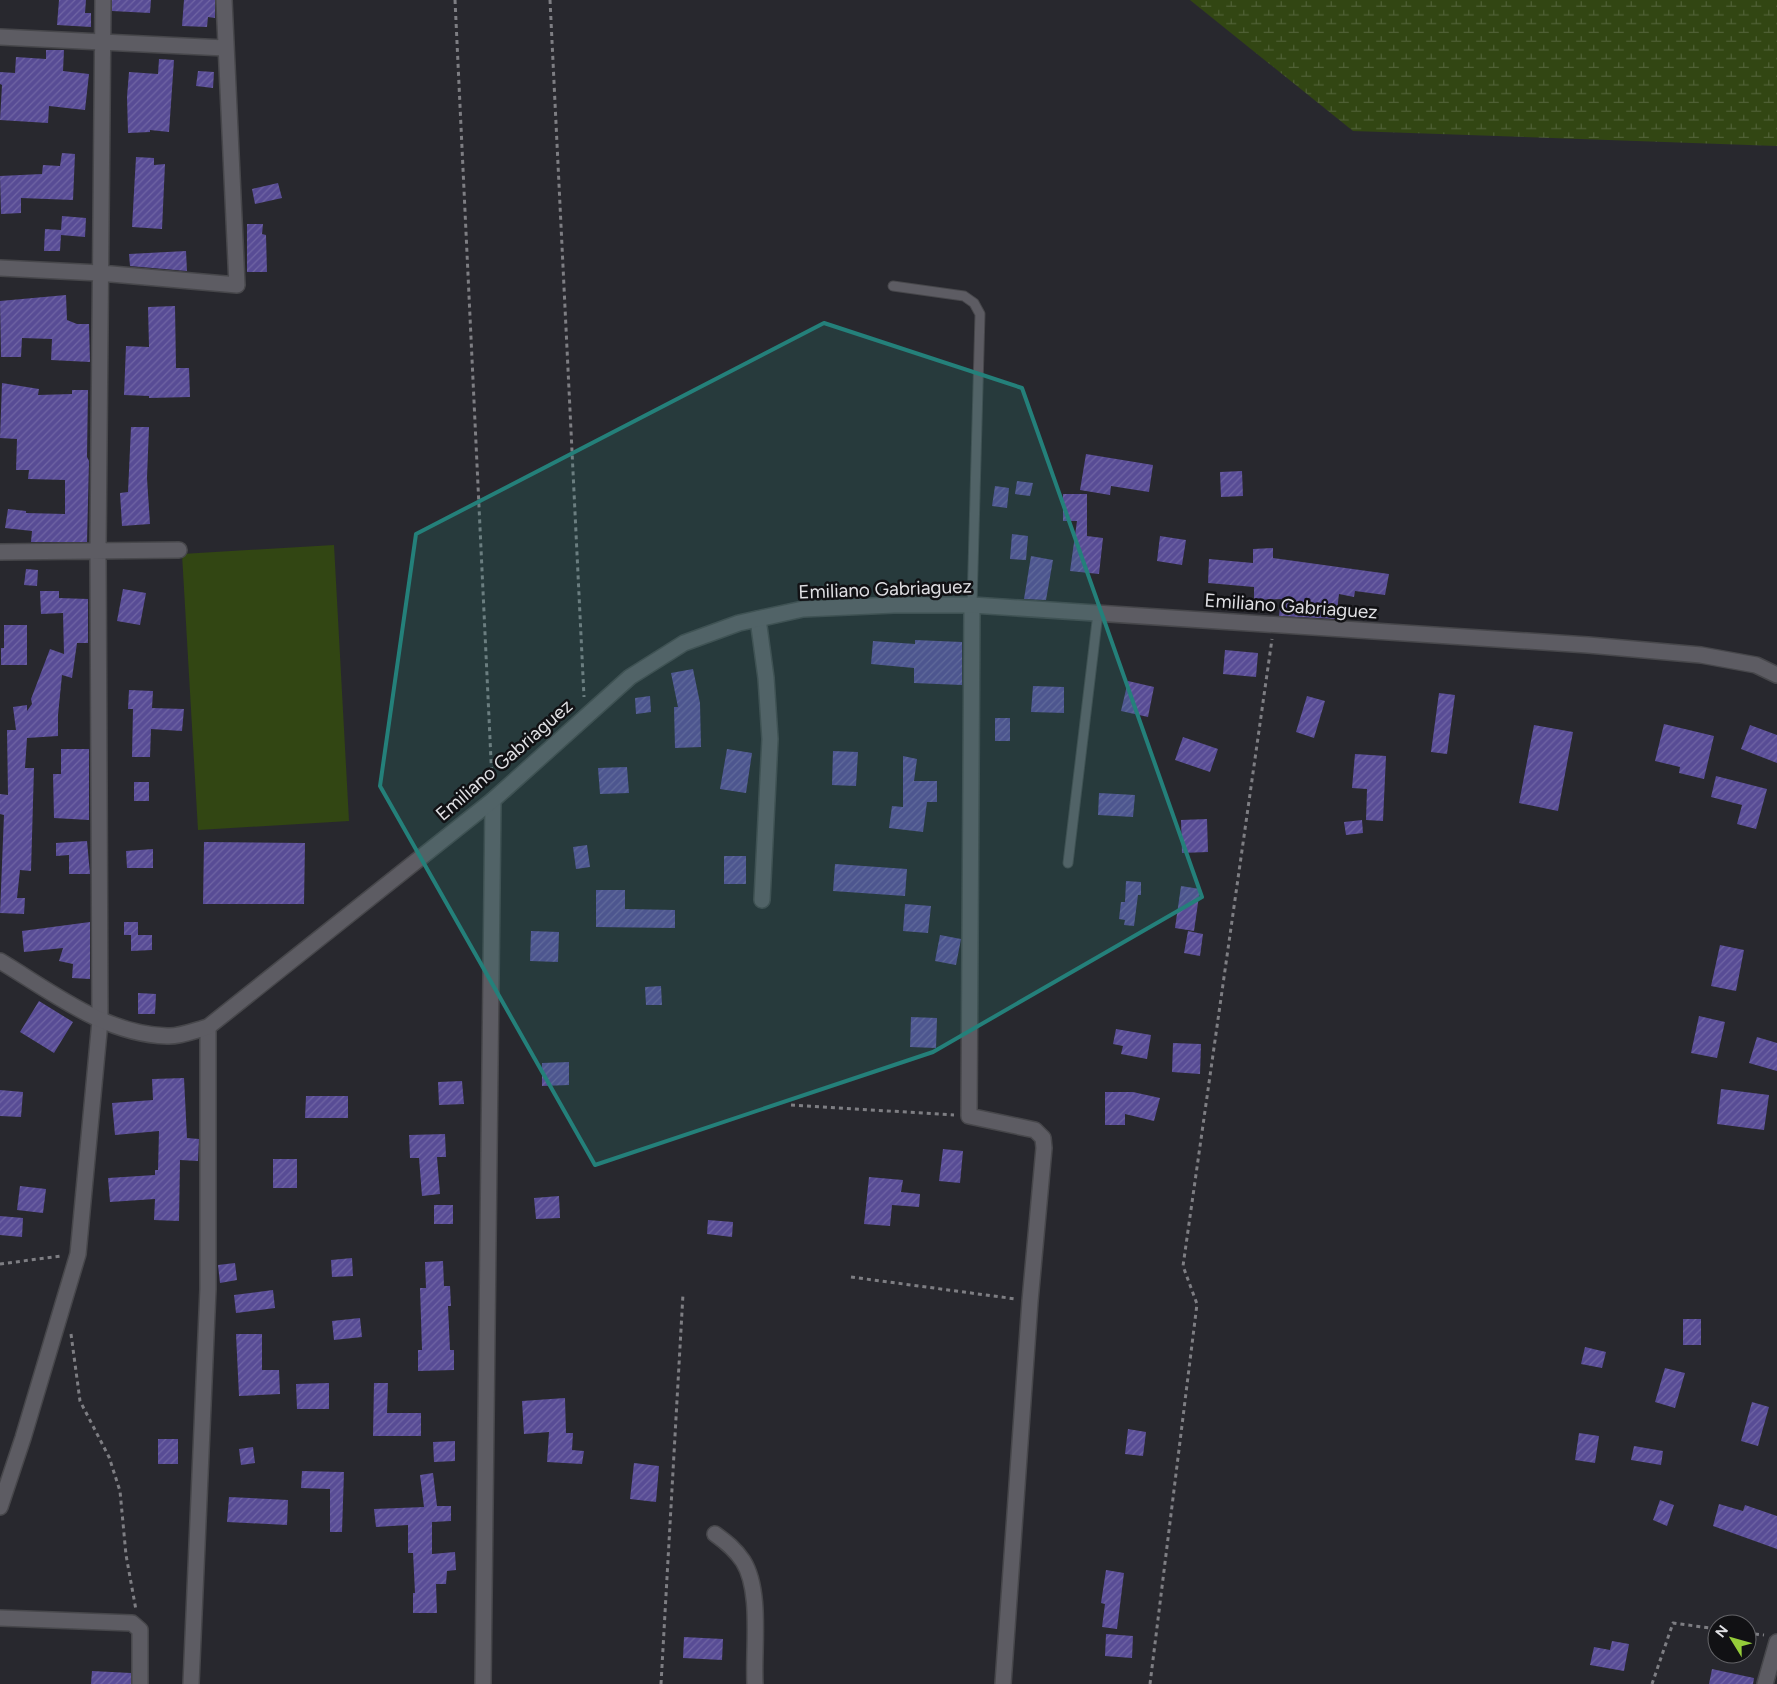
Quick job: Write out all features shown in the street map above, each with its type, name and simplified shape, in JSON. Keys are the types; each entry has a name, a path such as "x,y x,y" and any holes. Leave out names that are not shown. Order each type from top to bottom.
{"street":[{"path":"0,1508 78,1254 100,1021 98,550 103,0"},
{"path":"0,268 100,273 237,286 224,0"},
{"path":"0,38 225,48"},
{"path":"0,552 179,550"},
{"name":"Emiliano Gabriaguez","path":"0,961 100,1021 134,1031 168,1037 208,1027 493,800 630,676 684,643 739,623 803,609 894,605 972,605 1588,645 1701,655 1756,665 1777,675"},
{"path":"972,605 970,1116 1034,1130 1043,1138 1044,1148 1030,1301 1003,1684"},
{"path":"758,619 766,678 770,739 762,900"},
{"path":"483,1684 493,800"},
{"path":"190,1684 208,1289 208,1027"},
{"path":"715,1534 731,1546 744,1562 750,1578 753,1600 755,1684"},
{"path":"0,1618 132,1623 140,1630 140,1684"},
{"path":"1765,1684 1777,1642"}],"lane":[{"path":"893,286 964,296 974,303 980,314 972,605"},
{"path":"1068,863 1098,613"}],"path":[{"path":"455,0 493,800"},
{"path":"550,0 585,717"},
{"path":"1150,1684 1197,1304 1183,1266 1274,625"},
{"path":"792,1105 970,1116"},
{"path":"0,1264 78,1254"},
{"path":"851,1277 1030,1301"},
{"path":"661,1684 683,1294"},
{"path":"61,1308 69,1327 74,1349 80,1401 109,1457 120,1491 126,1555 140,1630"},
{"path":"1652,1684 1673,1623 1707,1628"}],"highlighted area":[{"path":"824,323 1022,388 1202,897 933,1052 595,1165 380,786 416,534"}],"green space":[{"path":"1190,0 1777,0 1777,146 1353,131"},
{"path":"334,545 349,821 198,830 182,554"}],"building":[{"path":"59,0 86,0 85,13 91,13 91,27 57,25"},
{"path":"112,0 151,0 150,13 112,11"},
{"path":"184,0 215,0 215,18 208,17 207,27 182,26"},
{"path":"46,50 64,50 63,71 89,74 85,110 49,106 48,123 0,120 2,85 0,84 0,72 15,73 16,57 46,59"},
{"path":"159,59 174,60 169,132 150,130 150,132 128,133 127,97 129,72 158,74"},
{"path":"198,71 214,72 213,88 196,86"},
{"path":"62,153 75,154 73,200 21,198 21,213 1,214 0,176 42,174 43,165 60,166"},
{"path":"136,157 154,158 154,165 165,164 162,229 132,227"},
{"path":"278,183 282,198 255,204 252,189"},
{"path":"62,216 86,218 85,237 61,235 60,251 44,251 45,229 61,230"},
{"path":"247,224 263,224 262,234 266,235 267,272 247,272"},
{"path":"186,251 187,271 130,266 129,254"},
{"path":"66,295 67,320 77,324 89,324 90,362 51,360 52,339 22,338 21,357 1,357 0,301"},
{"path":"175,306 176,368 189,368 190,397 149,398 149,396 124,395 126,346 149,347 148,307"},
{"path":"2,383 39,389 38,395 72,394 72,390 88,390 87,542 31,542 32,531 5,528 8,509 26,511 26,513 65,514 65,480 28,479 29,470 16,470 17,439 0,438"},
{"path":"131,427 149,427 147,478 150,524 122,526 120,493 128,492"},
{"path":"1086,454 1153,465 1149,492 1111,486 1110,495 1080,490"},
{"path":"1242,471 1243,496 1221,497 1220,472"},
{"path":"1017,481 1033,483 1030,496 1015,494"},
{"path":"995,486 1009,488 1007,508 992,506"},
{"path":"1063,494 1087,494 1087,536 1103,538 1099,574 1070,571 1077,521 1063,521"},
{"path":"1012,534 1028,536 1026,560 1010,559"},
{"path":"1160,536 1186,540 1182,565 1157,561"},
{"path":"1273,548 1273,558 1389,574 1385,595 1355,591 1354,597 1339,594 1336,619 1279,616 1281,599 1254,600 1254,587 1208,583 1209,559 1253,563 1253,549"},
{"path":"1031,556 1053,560 1046,600 1024,599"},
{"path":"26,569 38,570 37,586 24,585"},
{"path":"123,589 146,593 140,625 117,621"},
{"path":"40,591 59,591 59,598 88,599 88,643 77,643 72,678 62,675 58,736 27,738 25,768 34,768 31,871 20,870 17,898 25,898 24,914 0,913 4,815 0,814 0,794 8,795 7,730 16,730 13,707 27,705 27,711 32,704 31,699 50,649 64,654 63,613 41,614"},
{"path":"4,625 27,625 27,665 1,665 1,648 4,648"},
{"path":"915,640 962,642 962,685 914,683 914,668 871,664 873,641 915,644"},
{"path":"1225,650 1258,653 1256,677 1223,674"},
{"path":"693,669 700,703 701,747 675,748 674,707 678,707 671,673"},
{"path":"1128,681 1154,687 1148,717 1121,711"},
{"path":"1033,686 1064,687 1064,713 1031,712"},
{"path":"129,690 153,691 152,708 184,709 182,731 151,729 150,757 132,757 133,709 128,709"},
{"path":"1439,693 1455,695 1447,754 1431,752"},
{"path":"650,696 651,712 636,714 635,698"},
{"path":"1307,696 1325,701 1314,738 1296,732"},
{"path":"995,718 1010,718 1010,741 995,741"},
{"path":"1664,724 1714,736 1704,779 1679,773 1680,767 1655,761"},
{"path":"1534,725 1573,732 1558,811 1519,803"},
{"path":"1750,725 1777,735 1777,763 1741,749"},
{"path":"1183,737 1218,749 1210,772 1175,760"},
{"path":"61,749 89,749 89,820 54,818 53,774 61,774"},
{"path":"727,749 752,753 746,793 720,789"},
{"path":"833,751 858,752 856,786 832,785"},
{"path":"1355,754 1386,756 1383,821 1366,820 1367,789 1352,788"},
{"path":"903,756 917,759 914,781 937,781 937,802 927,802 923,832 889,828 892,806 903,807"},
{"path":"627,767 629,793 600,794 598,768"},
{"path":"1716,776 1767,789 1756,829 1737,824 1742,805 1711,797"},
{"path":"134,782 149,782 149,801 134,801"},
{"path":"1099,793 1135,795 1133,817 1098,815"},
{"path":"1207,819 1208,852 1182,853 1181,820"},
{"path":"1362,820 1363,833 1346,835 1344,822"},
{"path":"87,841 90,874 69,874 69,855 56,856 56,843"},
{"path":"204,842 305,843 304,904 203,904"},
{"path":"587,845 590,867 576,869 573,847"},
{"path":"153,849 153,868 127,868 126,851"},
{"path":"724,856 746,856 746,884 724,884"},
{"path":"835,864 907,869 905,896 833,891"},
{"path":"1126,881 1141,882 1141,895 1138,895 1134,926 1124,925 1125,920 1119,919 1121,902 1125,902"},
{"path":"1181,886 1200,889 1194,931 1175,928"},
{"path":"596,890 625,890 625,909 675,910 675,928 596,927"},
{"path":"905,904 931,906 928,933 903,931"},
{"path":"90,922 90,979 72,978 73,964 59,961 63,948 24,952 22,931"},
{"path":"124,922 138,922 138,935 152,935 152,950 131,951 131,935 124,935"},
{"path":"531,931 559,932 558,962 530,961"},
{"path":"1188,931 1203,934 1200,956 1184,953"},
{"path":"940,935 961,939 956,965 935,961"},
{"path":"1720,945 1744,950 1736,991 1711,986"},
{"path":"661,986 662,1005 646,1005 645,987"},
{"path":"138,993 156,994 155,1014 138,1014"},
{"path":"39,1001 73,1022 54,1053 20,1032"},
{"path":"1699,1016 1725,1022 1717,1058 1691,1053"},
{"path":"911,1017 937,1018 936,1048 910,1047"},
{"path":"1116,1029 1151,1035 1147,1059 1121,1054 1123,1046 1113,1044"},
{"path":"1757,1037 1777,1043 1777,1071 1749,1063"},
{"path":"1173,1043 1201,1044 1200,1074 1172,1072"},
{"path":"569,1062 569,1085 542,1086 542,1063"},
{"path":"184,1078 187,1138 199,1139 198,1161 180,1160 179,1221 154,1220 155,1199 110,1202 108,1178 155,1175 155,1170 158,1170 159,1131 115,1135 112,1103 153,1100 152,1079"},
{"path":"462,1081 464,1104 439,1105 438,1082"},
{"path":"1721,1089 1769,1095 1764,1130 1717,1124"},
{"path":"0,1090 23,1092 21,1117 0,1116"},
{"path":"1105,1092 1133,1092 1160,1098 1154,1121 1125,1114 1125,1125 1105,1125"},
{"path":"306,1096 348,1096 348,1118 305,1118"},
{"path":"445,1134 446,1157 437,1157 440,1194 422,1196 419,1158 410,1158 409,1135"},
{"path":"943,1149 963,1151 960,1183 939,1181"},
{"path":"273,1159 297,1159 297,1188 273,1188"},
{"path":"869,1177 903,1180 901,1192 920,1194 919,1207 892,1205 890,1226 864,1224"},
{"path":"20,1186 46,1189 43,1213 17,1210"},
{"path":"559,1196 560,1218 536,1219 534,1198"},
{"path":"434,1205 453,1205 453,1224 434,1224"},
{"path":"0,1216 23,1218 22,1237 0,1235"},
{"path":"708,1220 733,1222 732,1237 707,1234"},
{"path":"352,1258 353,1276 332,1277 331,1260"},
{"path":"443,1261 444,1286 450,1286 451,1306 448,1306 450,1350 454,1350 454,1370 418,1371 418,1350 422,1350 420,1288 426,1288 425,1262"},
{"path":"235,1263 237,1280 220,1283 218,1265"},
{"path":"273,1290 275,1308 236,1313 234,1295"},
{"path":"360,1318 362,1337 334,1340 332,1321"},
{"path":"1683,1319 1701,1319 1701,1345 1683,1345"},
{"path":"236,1334 262,1334 262,1370 279,1370 280,1394 239,1396"},
{"path":"1585,1347 1606,1352 1602,1368 1581,1364"},
{"path":"1665,1368 1685,1373 1675,1408 1655,1402"},
{"path":"329,1383 329,1409 297,1409 296,1384"},
{"path":"374,1383 388,1383 387,1413 421,1413 421,1436 373,1436"},
{"path":"565,1398 566,1433 573,1433 572,1450 584,1451 582,1464 547,1462 549,1432 524,1434 522,1401"},
{"path":"1752,1402 1769,1407 1758,1446 1741,1441"},
{"path":"1128,1429 1146,1432 1143,1456 1125,1454"},
{"path":"1579,1433 1599,1436 1595,1463 1575,1460"},
{"path":"158,1439 178,1439 178,1464 158,1464"},
{"path":"455,1441 455,1461 434,1462 433,1442"},
{"path":"1634,1446 1663,1451 1661,1465 1631,1460"},
{"path":"253,1447 255,1463 241,1465 239,1449"},
{"path":"634,1463 659,1466 656,1502 630,1499"},
{"path":"302,1471 344,1472 342,1532 330,1532 330,1489 301,1488"},
{"path":"433,1473 437,1506 451,1506 451,1521 432,1522 432,1554 455,1552 456,1570 447,1571 446,1584 436,1584 437,1613 413,1613 413,1593 415,1593 413,1553 408,1553 408,1525 376,1527 374,1509 424,1507 420,1475"},
{"path":"229,1497 288,1500 287,1525 227,1522"},
{"path":"1660,1500 1674,1505 1667,1526 1653,1520"},
{"path":"1719,1504 1743,1511 1745,1505 1777,1516 1777,1549 1713,1526"},
{"path":"1106,1570 1124,1573 1117,1629 1102,1627 1105,1604 1101,1603"},
{"path":"1106,1634 1133,1636 1132,1658 1105,1656"},
{"path":"684,1637 723,1639 722,1660 683,1658"},
{"path":"1612,1641 1629,1644 1624,1671 1590,1665 1594,1647 1610,1650"},
{"path":"1712,1669 1754,1678 1753,1684 1709,1684"},
{"path":"92,1671 131,1673 131,1684 91,1684"}]}
